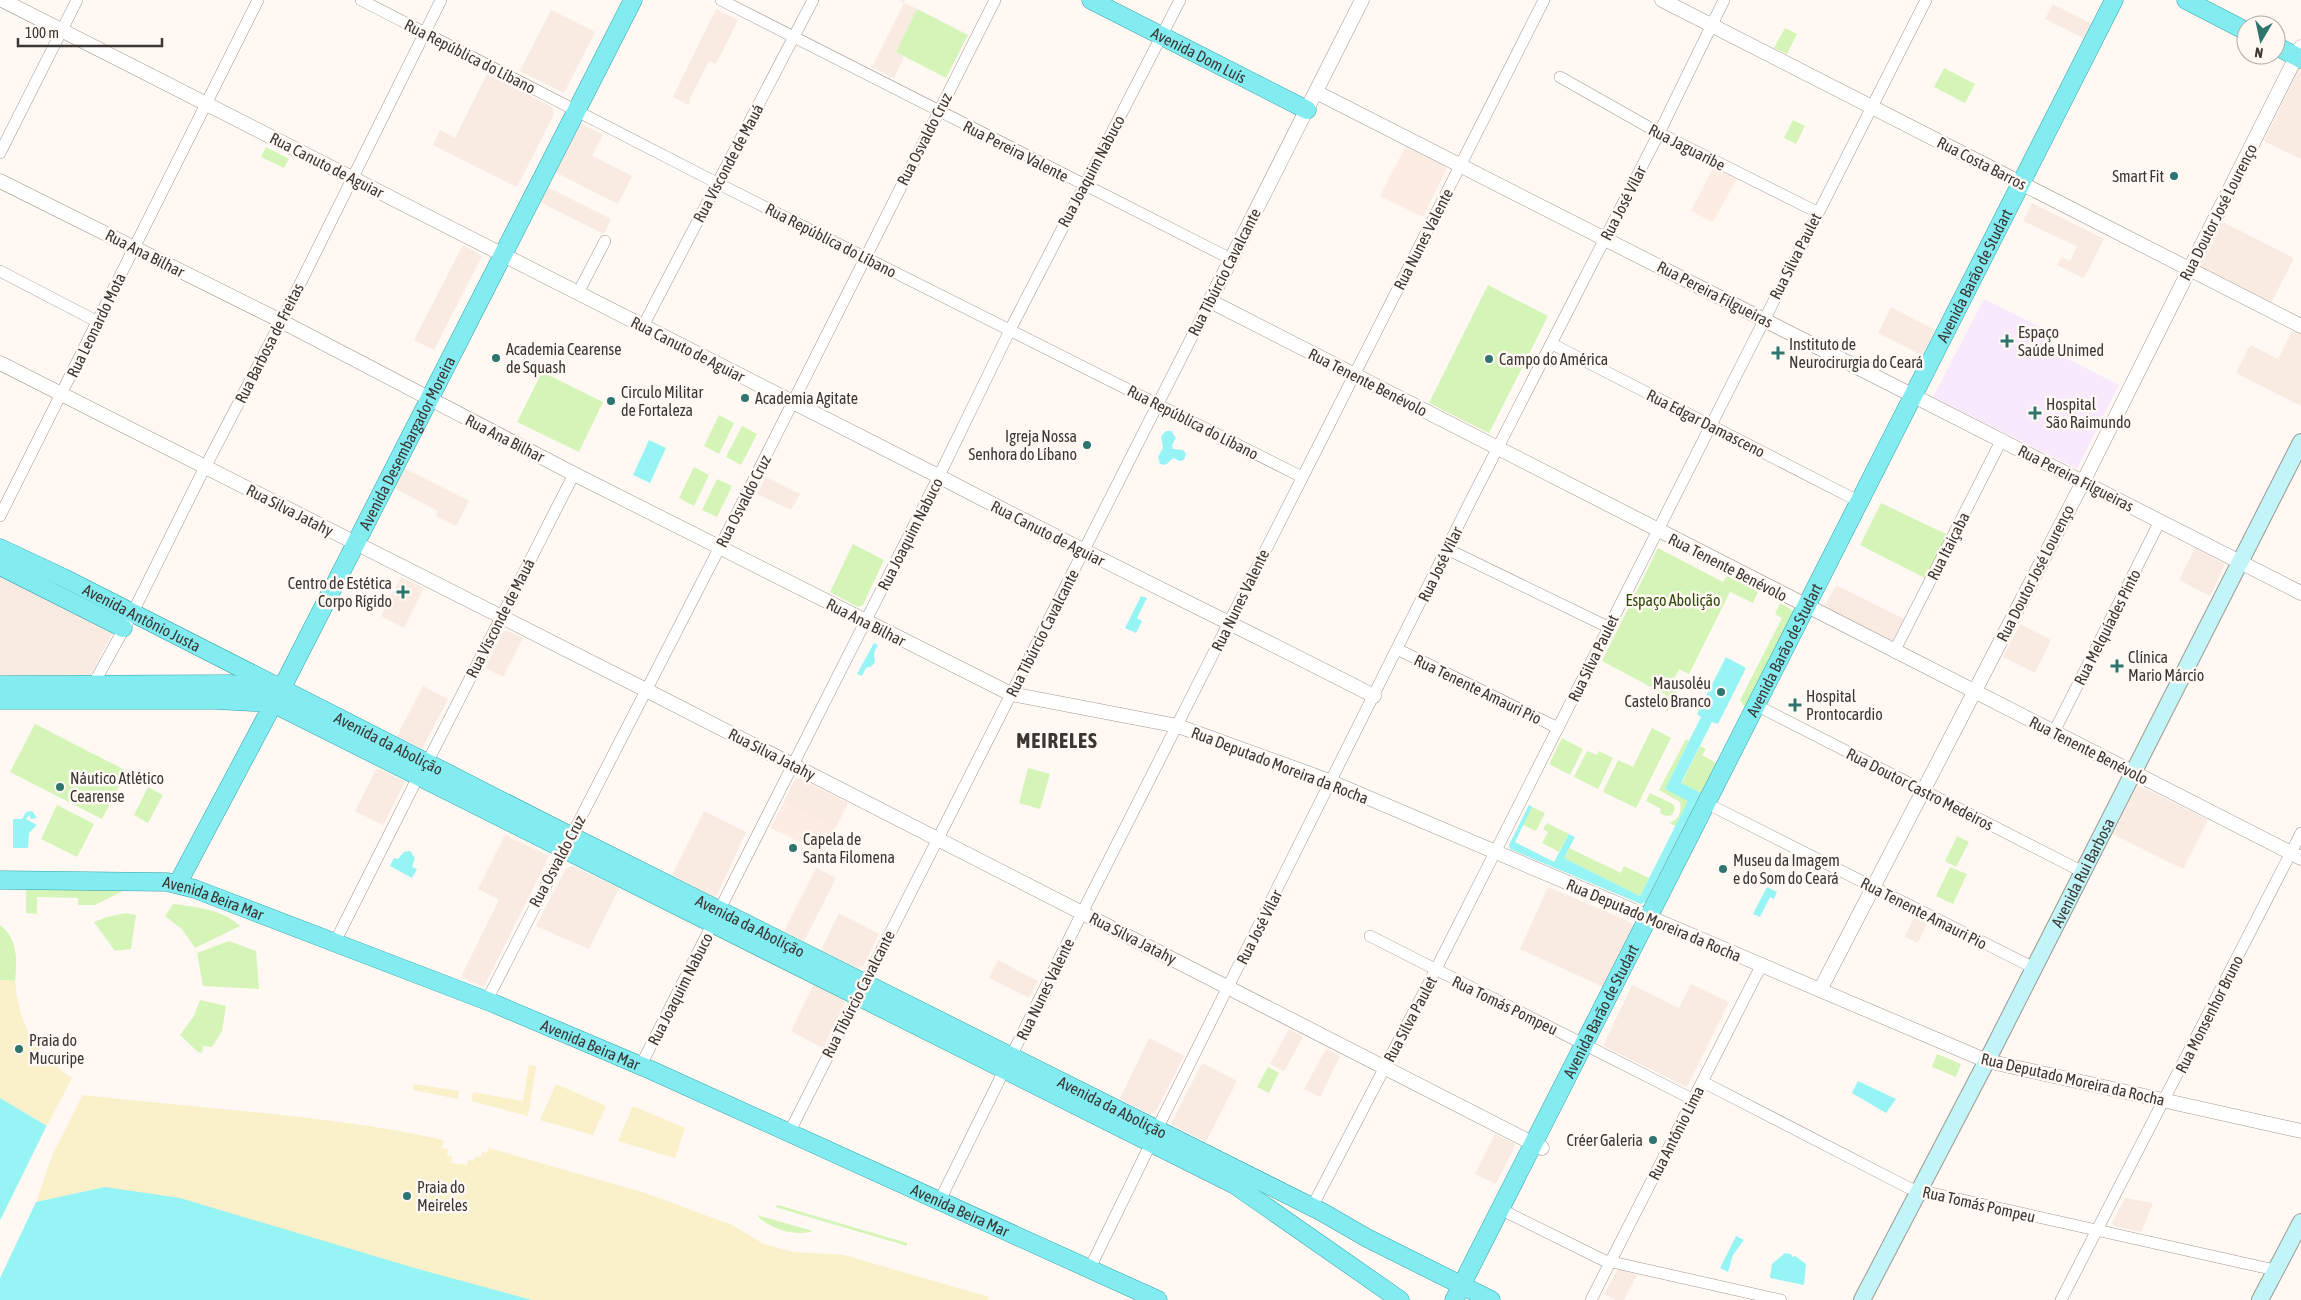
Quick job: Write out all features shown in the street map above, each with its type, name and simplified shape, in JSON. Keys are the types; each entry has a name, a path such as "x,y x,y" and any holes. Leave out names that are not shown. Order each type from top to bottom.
{"main road":[{"name":"Avenida Desembargador Moreira","path":"178,883 355,544 633,0"},
{"name":"Avenida Dom Luís","path":"1091,0 1307,110"},
{"name":"Avenida Barão de Studart","path":"2026,186 2114,0"},
{"name":"Avenida Barão de Studart","path":"1462,1292 1505,1211 2026,186 2126,0"},
{"path":"2186,0 2236,26"},
{"path":"2286,49 2299,54"},
{"name":"Avenida Barão de Studart","path":"1811,610 1860,502 1919,397"},
{"name":"Avenida Rui Barbosa","path":"1862,1300 2084,872 2132,772 2301,442"},
{"name":"Avenida Antônio Justa","path":"0,548 60,586 276,696"},
{"name":"Avenida Antônio Justa","path":"0,566 60,586"},
{"name":"Avenida da Abolição","path":"0,685 230,684 276,696 1008,1064 1154,1136 1312,1207 1462,1292 1491,1300"},
{"name":"Avenida da Abolição","path":"0,700 216,700 276,696"},
{"name":"Avenida Beira Mar","path":"0,880 178,883 487,1000 789,1133 1158,1300"},
{"name":"Avenida da Abolição","path":"1154,1136 1235,1185 1400,1300"},
{"path":"2260,1300 2301,1222"}],"street":[{"name":"Rua Canuto de Aguiar","path":"2,0 939,476 1083,552 1230,622 1374,696"},
{"path":"0,153 78,0"},
{"name":"Rua Leonardo Mota","path":"0,516 258,0"},
{"name":"Rua República do Líbano","path":"361,0 717,183 1302,477"},
{"name":"Rua Barbosa de Freitas","path":"93,685 128,621 205,466 281,321 441,0"},
{"name":"Rua Pereira Valente","path":"721,0 1231,259"},
{"name":"Rua Visconde de Mauá","path":"643,326 813,0"},
{"name":"Rua Osvaldo Cruz","path":"487,1000 720,546 995,0"},
{"name":"Rua Joaquim Nabuco","path":"640,1067 791,764 866,622 1010,330 1180,0"},
{"name":"Rua Tibúrcio Cavalcante","path":"789,1133 1362,0"},
{"name":"Rua Nunes Valente","path":"939,1202 1082,913 1544,0"},
{"name":"Rua Costa Barros","path":"1662,0 2301,326"},
{"name":"Rua José Vilar","path":"1090,1270 1228,987 1447,549 1659,133 1724,0"},
{"name":"Rua Silva Paulet","path":"1312,1207 1435,971 1817,212 1926,0"},
{"name":"Rua Doutor José Lourenço","path":"1820,990 2083,482 2299,54"},
{"name":"Rua Jaguaribe","path":"1560,77 1659,133 1817,212"},
{"name":"Rua Pereira Filgueiras","path":"1316,92 2002,439 2301,593"},
{"name":"Rua Ana Bilhar","path":"0,181 281,321 574,474 1011,694"},
{"path":"578,293 605,241"},
{"path":"0,271 98,322"},
{"name":"Rua Tenente Benévolo","path":"1210,301 1656,531 2296,856"},
{"name":"Rua Edgar Damasceno","path":"1552,344 1860,502"},
{"name":"Rua Silva Jatahy","path":"0,363 646,690 1538,1146"},
{"name":"Rua Itaiçaba","path":"1894,652 2002,439"},
{"name":"Rua Visconde de Mauá","path":"335,942 574,474"},
{"name":"Rua Melquíades Pinto","path":"2054,732 2160,521"},
{"path":"1447,549 1608,627"},
{"name":"Rua Tenente Amauri Pio","path":"1397,650 1558,728"},
{"name":"Rua Deputado Moreira da Rocha","path":"1011,694 1178,726 1331,782 1987,1061 2301,1131"},
{"name":"Rua Doutor Castro Medeiros","path":"1761,707 2084,872"},
{"name":"Rua Tenente Amauri Pio","path":"1711,805 2034,968"},
{"name":"Rua Monsenhor Bruno","path":"2061,1300 2165,1100 2296,856 2301,833"},
{"name":"Rua Tomás Pompeu","path":"1370,936 1435,971 1694,1100"},
{"name":"Rua Antônio Lima","path":"1591,1300 1761,966"},
{"name":"Rua Tomás Pompeu","path":"1703,1082 1910,1188 2275,1270"},
{"path":"1505,1211 1601,1259 1781,1300"}],"shaded area":[{"path":"904,3 917,9 896,52 904,57 894,78 872,67"},
{"path":"2053,4 2092,24 2084,38 2045,19"},
{"path":"716,9 738,20 716,64 709,61 689,100 689,105 673,97"},
{"path":"551,10 595,32 564,93 520,71"},
{"path":"2299,68 2301,69 2301,159 2264,141"},
{"path":"487,74 552,107 554,114 517,187 433,145 440,130 455,138"},
{"path":"580,123 603,135 592,156 632,176 618,204 555,172"},
{"path":"1406,146 1445,166 1446,170 1423,217 1380,196"},
{"path":"1714,166 1737,178 1713,222 1691,211"},
{"path":"547,187 611,219 604,234 540,202"},
{"path":"2032,203 2104,239 2084,278 2057,265 2062,257 2070,261 2077,246 2023,221"},
{"path":"2223,222 2294,258 2271,303 2200,268"},
{"path":"463,245 482,256 434,350 414,340"},
{"name":"Hospital São Raimundo","path":"1984,299 2055,334 2048,349 2119,385 2077,469 1933,397"},
{"path":"1891,307 1935,330 1922,355 1878,333"},
{"path":"2292,331 2301,335 2301,406 2236,373 2250,345 2278,359"},
{"path":"404,468 469,501 456,526 436,516 438,511 394,488"},
{"path":"766,477 800,494 791,510 757,494"},
{"path":"2195,548 2224,563 2224,567 2210,596 2179,580"},
{"path":"0,573 114,630 90,676 0,676"},
{"path":"401,577 424,588 404,628 381,616"},
{"path":"1836,585 1904,619 1891,643 1824,608"},
{"path":"2020,624 2051,640 2035,673 2003,657"},
{"path":"504,631 523,638 503,677 485,668"},
{"path":"423,686 448,699 421,748 397,736"},
{"path":"377,768 405,782 383,825 355,811"},
{"path":"799,778 848,803 836,827 784,802 795,779"},
{"path":"2140,786 2208,820 2183,869 2113,834 2137,787"},
{"path":"784,802 836,827 823,854 771,828"},
{"path":"704,811 746,832 717,895 713,896 672,875"},
{"path":"505,835 549,856 484,987 461,977 499,900 478,889"},
{"path":"572,866 619,888 589,949 536,926 566,868"},
{"path":"816,868 836,878 804,941 784,931"},
{"path":"1548,887 1632,924 1632,930 1603,987 1520,949"},
{"path":"839,913 879,934 863,966 857,968 821,950"},
{"path":"1914,917 1927,923 1918,943 1905,937"},
{"path":"998,960 1038,981 1029,998 989,978"},
{"path":"814,984 843,999 845,1003 823,1048 791,1031"},
{"path":"1691,984 1729,1002 1687,1087 1603,1046 1632,985 1679,1008"},
{"path":"1289,1029 1303,1037 1284,1071 1270,1064"},
{"path":"1149,1038 1184,1056 1155,1113 1149,1114 1120,1099"},
{"path":"1326,1049 1340,1056 1320,1097 1304,1089"},
{"path":"1202,1063 1237,1081 1206,1142 1171,1124"},
{"path":"1495,1134 1516,1144 1496,1184 1475,1174"},
{"path":"2125,1198 2153,1203 2141,1232 2114,1226 2112,1223"},
{"path":"1618,1269 1637,1275 1624,1300 1616,1300 1604,1294"}],"green space":[{"path":"917,9 968,35 946,78 896,52"},
{"path":"1785,28 1797,34 1787,54 1774,48"},
{"path":"1944,68 1975,84 1965,103 1934,87"},
{"path":"1793,120 1805,126 1796,144 1784,138"},
{"path":"266,147 289,159 284,168 261,157"},
{"name":"Campo do América","path":"1488,285 1548,316 1489,433 1429,403"},
{"path":"542,372 603,402 579,452 517,422"},
{"path":"719,415 734,423 719,454 704,446"},
{"path":"742,426 757,434 741,465 726,457"},
{"path":"694,467 709,475 694,506 679,498"},
{"path":"717,479 732,486 717,517 702,510"},
{"path":"1881,503 1948,535 1927,579 1860,545"},
{"path":"853,544 884,560 863,605 858,607 830,592"},
{"name":"Espaço Abolição","path":"1658,548 1723,582 1727,576 1758,592 1753,603 1730,592 1689,674 1679,669 1671,685 1679,689 1668,711 1662,707 1666,695 1602,661"},
{"path":"1780,603 1794,611 1745,707 1740,700 1782,618 1775,614"},
{"path":"35,724 127,771 102,819 10,772"},
{"path":"1652,728 1671,738 1636,808 1603,792 1618,760 1633,767"},
{"path":"1562,738 1583,749 1570,775 1549,764"},
{"path":"1686,739 1689,741 1665,789 1689,800 1676,826 1669,823 1679,815 1681,809 1680,802 1659,790"},
{"path":"1700,746 1706,749 1702,755 1716,763 1701,793 1681,784"},
{"path":"1587,751 1597,755 1599,751 1613,758 1598,789 1574,777"},
{"path":"1028,768 1050,774 1040,809 1019,803"},
{"path":"148,787 163,795 148,823 134,815"},
{"path":"1650,793 1673,804 1675,808 1672,815 1666,816 1660,813 1661,809 1646,801"},
{"path":"57,805 94,824 77,857 41,839"},
{"path":"1532,807 1545,813 1536,831 1523,825"},
{"path":"1547,823 1569,834 1559,852 1542,843 1548,832 1543,829"},
{"path":"1957,836 1969,842 1956,867 1945,861"},
{"path":"1569,848 1621,873 1624,866 1649,878 1640,896 1564,858"},
{"path":"1950,867 1967,874 1953,904 1936,896"},
{"path":"26,885 131,887 95,905 78,905 78,898 37,897 37,914 26,913"},
{"path":"173,904 217,912 240,926 195,948 182,929 165,916"},
{"path":"126,913 136,915 131,949 115,951 94,922"},
{"path":"0,925 10,937 15,950 15,981 0,980"},
{"path":"229,941 256,951 259,989 203,986 197,953"},
{"path":"200,1000 226,1006 222,1031 212,1047 203,1046 202,1053 198,1052 180,1035 194,1016"},
{"path":"1937,1054 1961,1064 1956,1077 1932,1067"},
{"path":"1268,1067 1279,1073 1269,1093 1257,1087"},
{"path":"778,1205 907,1243 907,1246 775,1207"},
{"path":"757,1215 813,1231 799,1233 775,1228"}],"sand":[{"name":"Praia do Mucuripe","path":"0,980 15,981 20,1012 31,1037 48,1059 72,1078 47,1126 0,1098"},
{"path":"529,1065 536,1066 528,1116 472,1101 473,1092 523,1101"},
{"path":"414,1084 459,1091 458,1099 413,1090"},
{"path":"556,1084 606,1106 593,1135 540,1120"},
{"name":"Praia do Meireles","path":"83,1095 309,1118 399,1131 444,1140 442,1148 448,1149 447,1155 452,1156 451,1163 467,1165 468,1160 474,1161 476,1156 481,1157 482,1152 487,1153 489,1148 645,1193 732,1225 764,1244 793,1252 844,1255 989,1297 988,1300 532,1300 105,1187 36,1202 53,1153"},
{"path":"633,1106 685,1128 675,1158 618,1141"}],"water":[{"path":"1166,431 1171,431 1176,438 1172,445 1173,449 1183,450 1186,454 1184,460 1179,461 1174,458 1163,465 1160,464 1158,457 1163,448 1161,436"},
{"path":"649,440 666,448 650,483 633,475"},
{"path":"1141,596 1147,598 1137,618 1142,621 1136,633 1125,628"},
{"path":"874,643 878,645 874,653 875,662 872,666 866,668 862,676 857,674"},
{"path":"1726,657 1746,668 1718,724 1712,722 1681,783 1701,793 1645,902 1641,904 1510,849 1509,845 1529,805 1532,807 1515,842 1554,862 1569,834 1575,837 1564,858 1640,896 1688,801 1665,789 1701,717 1697,714"},
{"path":"32,811 37,818 31,819 29,815 26,819 37,825 29,833 28,848 13,848 13,819 22,819 26,812"},
{"path":"410,851 415,858 412,867 417,869 412,878 390,866 394,858 398,859 404,852"},
{"path":"1767,887 1777,892 1774,899 1770,897 1760,917 1753,914"},
{"path":"1858,1081 1896,1099 1886,1113 1852,1093"},
{"path":"0,1098 47,1126 0,1221"},
{"path":"105,1187 180,1198 418,1269 532,1300 0,1300 0,1278 36,1202"},
{"path":"1736,1236 1744,1240 1733,1255 1728,1272 1720,1268"},
{"path":"1785,1253 1791,1254 1792,1257 1795,1256 1806,1264 1804,1285 1770,1278 1772,1264"}],"pier":[{"path":"48,1123 49,1127 0,1224 0,1221"}],"place":[{"name":"Smart Fit","path":"2174,176"},
{"name":"Espaço Saúde Unimed","path":"2007,341"},
{"name":"Instituto de Neurocirurgia do Ceará","path":"1778,353"},
{"name":"Academia Cearense de Squash","path":"496,358"},
{"name":"Campo do América","path":"1489,359"},
{"name":"Academia Agitate","path":"745,398"},
{"name":"Circulo Militar de Fortaleza","path":"611,401"},
{"name":"Hospital São Raimundo","path":"2035,413"},
{"name":"Igreja Nossa Senhora do Líbano","path":"1087,445"},
{"name":"Centro de Estética Corpo Rígido","path":"403,592"},
{"name":"Clínica Mario Márcio","path":"2117,666"},
{"name":"Mausoléu Castelo Branco","path":"1721,692"},
{"name":"Hospital Prontocardio","path":"1795,705"},
{"name":"Náutico Atlético Cearense","path":"60,787"},
{"name":"Capela de Santa Filomena","path":"793,848"},
{"name":"Museu da Imagem e do Som do Ceará","path":"1723,869"},
{"name":"Praia do Mucuripe","path":"19,1049"},
{"name":"Créer Galeria","path":"1653,1140"},
{"name":"Praia do Meireles","path":"407,1196"}],"district":[{"name":"MEIRELES","path":"1057,741"}]}
